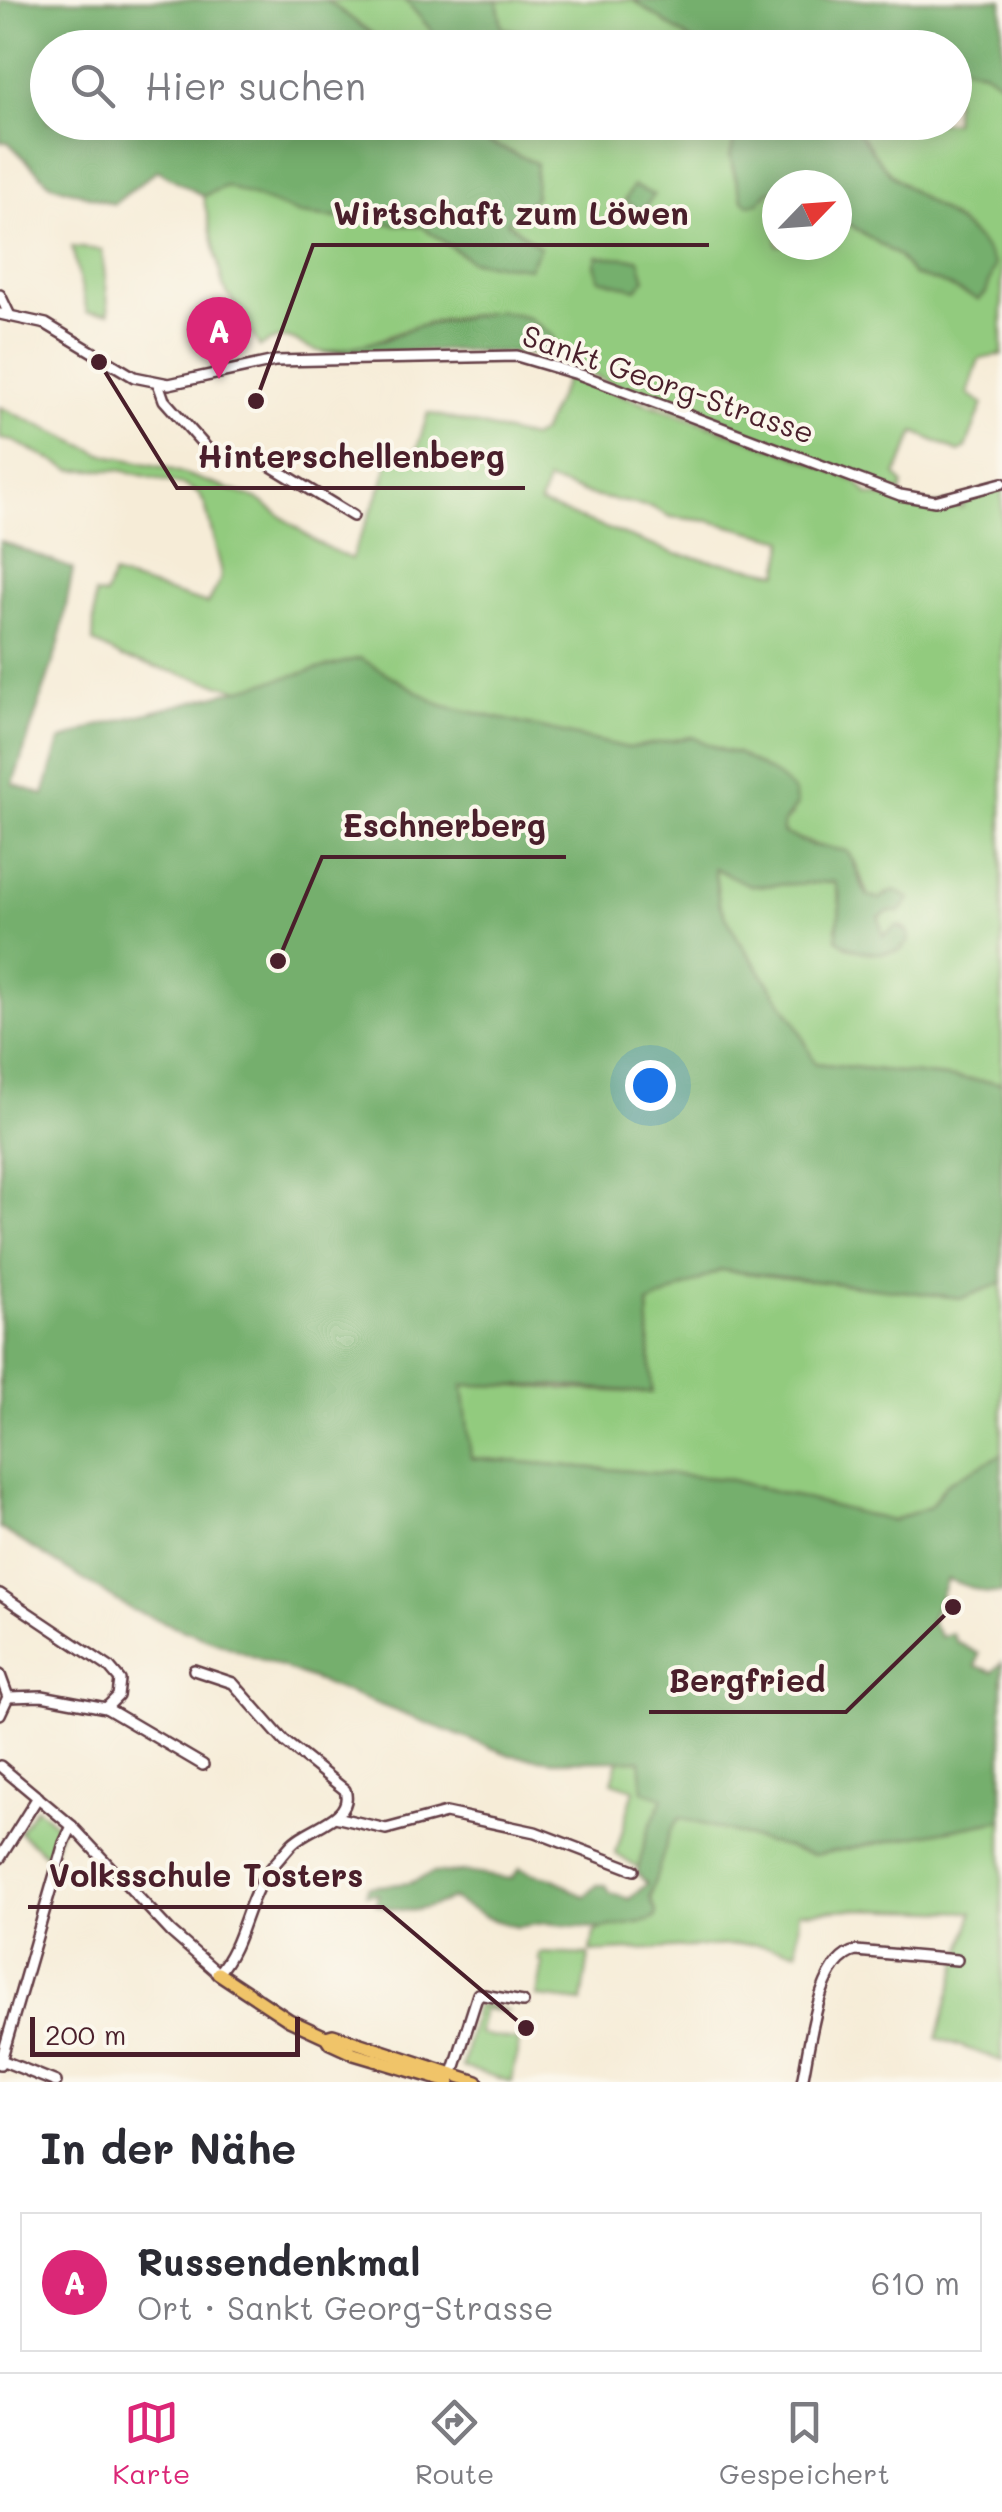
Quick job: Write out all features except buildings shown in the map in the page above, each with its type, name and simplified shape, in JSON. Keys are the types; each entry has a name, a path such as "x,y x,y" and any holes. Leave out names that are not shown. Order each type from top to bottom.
{"main road":[{"path":"218,1974 289,2020 326,2037 332,2035 451,2079 477,2082"}],"street":[{"path":"0,295 5,315"},
{"name":"Sankt Georg-Strasse","path":"5,315 46,324 134,377 158,383 189,382 275,361 517,356 581,375 900,495 934,501 1002,483"},
{"path":"158,383 164,400 213,455 266,463 353,516"},
{"path":"0,1594 116,1674 121,1690 106,1708"},
{"path":"0,1766 72,1826 171,1932 218,1974 229,1961 261,1882 295,1840 335,1817 348,1798 345,1790 284,1741 232,1683 194,1670"},
{"path":"0,1675 8,1697 0,1714"},
{"path":"8,1697 42,1696 106,1708 203,1765"},
{"path":"0,1858 38,1797"},
{"path":"335,1817 386,1829 446,1813 535,1832 634,1870"},
{"path":"56,2082 0,2062 4,2034 72,1826"},
{"path":"802,2082 822,1989 836,1961 856,1951 957,1960"},
{"path":"451,2079 478,1994 523,2002"},
{"path":"398,2082 404,2064"}],"green space":[{"path":"0,0 326,0 367,30 30,30 30,140 483,140 536,163 535,197 507,222 540,247 529,268 471,261 423,227 300,214 226,186 203,196 157,170 114,204 50,184 8,142 0,142"},
{"path":"326,0 405,0 431,30 367,30"},
{"path":"405,0 497,0 502,28 512,30 431,30"},
{"path":"497,0 633,0 676,30 512,30 502,28"},
{"path":"633,0 1002,0 1002,83 972,68 972,30 676,30"},
{"path":"972,68 1002,83 1002,355 979,359 968,394 983,404 966,448 959,452 915,432 896,475 903,484 901,493 543,355 556,355 535,325 518,315 471,315 437,321 334,352 314,350 288,338 260,347 223,286 203,196 226,186 300,214 423,227 471,261 506,222 535,163 483,140 736,140 732,167 742,199 762,197 762,260 852,260 852,226 898,256 913,275 979,299 995,266 985,250 960,224 901,183 864,140 972,140"},
{"path":"734,140 864,140 901,183 960,224 985,249 995,265 986,293 979,300 913,275 898,256 852,226 852,170 762,170 762,199 747,204 742,199 730,157"},
{"path":"633,186 654,195 641,212 625,200"},
{"path":"72,247 102,250 109,313 87,312"},
{"path":"597,256 639,259 645,279 637,289 599,279"},
{"path":"499,311 529,318 553,336 556,355 454,350 323,353 385,340 415,327"},
{"path":"562,374 804,459 857,482 868,495 936,505 951,502 961,508 964,505 959,498 1002,485 1002,1083 815,1063 795,1021 738,939 719,903 714,866 752,886 835,882 842,912 836,928 847,947 885,953 905,928 898,926 884,937 879,917 888,912 886,894 880,899 868,896 854,860 782,832 783,823 792,815 737,753 692,737 628,748 441,705 360,658 240,690 123,658 93,642 95,594 105,596 113,575 208,604 220,580 221,569 199,494 186,486 120,470 72,470 13,441 0,439 0,407 102,454 167,468 258,499 316,542 351,559 392,450 414,459 428,413 531,438 541,433 565,382","holes":["547,481 598,497 651,507 671,517 709,521 785,540 779,573 676,554 540,504"]},
{"path":"0,541 73,569 59,644 13,784 44,795 60,741 94,727 360,658 441,705 628,748 692,737 737,753 777,776 794,792 797,805 783,823 783,833 811,845 847,851 868,896 880,899 895,890 910,899 900,912 879,917 883,936 897,926 909,933 908,943 899,951 866,952 837,939 840,905 835,882 751,886 714,868 719,903 738,939 795,1021 815,1063 1002,1083 1002,1283 962,1298 721,1270 648,1304 652,1393 562,1386 463,1385 471,1458 727,1479 891,1521 930,1507 946,1484 1002,1454 1002,1593 986,1593 947,1579 931,1621 941,1637 952,1633 957,1642 979,1654 976,1666 993,1672 1002,1662 1002,1820 814,1855 680,1818 670,1832 650,1897 655,1918 601,1929 546,1923 517,1927 490,1919 452,1899 415,1910 376,1904 378,1894 366,1894 368,1887 410,1883 433,1873 465,1872 511,1879 520,1868 554,1879 581,1895 586,1896 597,1885 606,1885 610,1893 629,1899 647,1884 637,1873 648,1830 663,1798 643,1791 640,1760 554,1761 510,1755 132,1610 0,1528"},
{"path":"721,1270 962,1298 1002,1283 1002,1454 946,1484 930,1507 891,1521 727,1479 471,1458 462,1384 651,1393 648,1303"},
{"path":"620,1754 641,1760 663,1798 680,1817 814,1855 1002,1820 1002,2061 937,2038 973,1912 799,1912 797,1951 753,1944 591,1952 594,1933 601,1929 648,1921 654,1879 616,1854 634,1789 612,1782"},
{"path":"36,1807 60,1828 52,1860 19,1832"},
{"path":"540,1953 589,1955 582,2002 537,1997 543,1963 539,1961"},
{"path":"483,2004 509,2012 483,2009 479,2034 519,2041 512,2082 462,2067 476,2007"}],"place":[{"name":"Hinterschellenberg","path":"99,362"},
{"name":"Russendenkmal","path":"219,379"},
{"name":"Wirtschaft zum Löwen","path":"256,401"},
{"name":"Eschnerberg","path":"278,961"},
{"name":"Bergfried","path":"953,1607"},
{"name":"Volksschule Tosters","path":"526,2028"}]}
